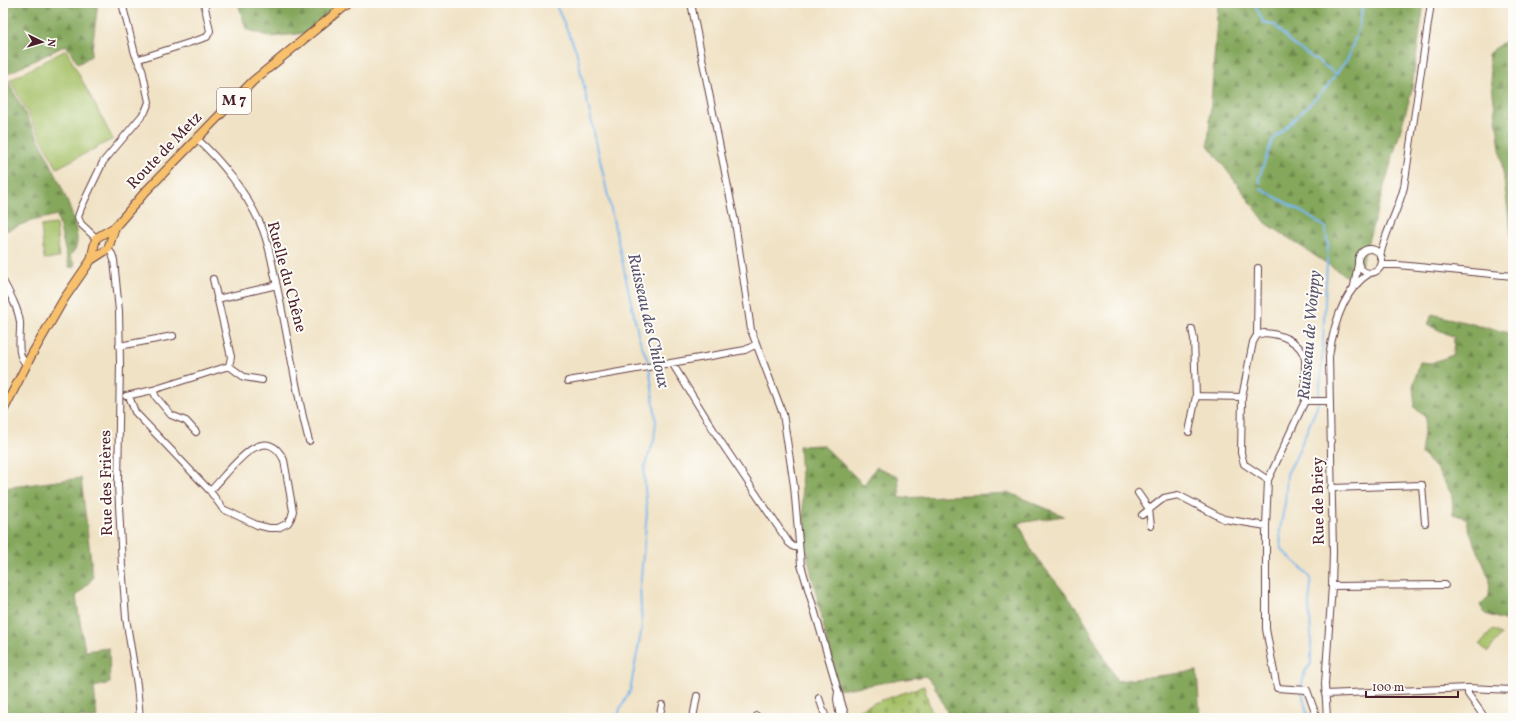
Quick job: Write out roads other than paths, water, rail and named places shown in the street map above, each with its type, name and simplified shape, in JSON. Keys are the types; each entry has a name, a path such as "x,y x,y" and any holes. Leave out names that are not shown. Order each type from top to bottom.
{"main road":[{"name":"Route de Metz","path":"98,240 115,227 196,138 253,81 348,3"},
{"name":"Route de Metz","path":"107,248 115,227"},
{"path":"91,260 107,248 108,237 98,240"},
{"path":"98,240 97,249 107,248"},
{"path":"3,411 27,364 64,299 91,260 98,240"}],"street":[{"path":"98,240 81,224 79,213 104,162 148,107 149,96 122,3"},
{"path":"139,59 207,37 210,31 204,3"},
{"path":"690,3 742,258 746,306 755,345 776,393 783,414 794,486 798,547 801,565 846,718"},
{"path":"1384,239 1370,249 1361,253 1358,264 1362,270 1370,273 1376,271 1381,265 1380,256 1384,239 1395,217 1404,187 1430,3"},
{"name":"Ruelle du Chêne","path":"196,138 214,156 239,188 252,208 266,239 289,339 308,441"},
{"name":"Rue des Frières","path":"107,248 112,254 114,260 119,311 120,397 118,485 122,565 126,618 137,685 140,718"},
{"path":"1370,249 1380,256"},
{"name":"Rue de Briey","path":"1327,718 1325,694 1332,586 1331,488 1327,401 1328,372 1331,343 1339,313 1353,288 1358,264"},
{"path":"1381,265 1398,264 1513,276"},
{"path":"1258,268 1257,335 1253,342 1242,397 1241,458 1247,466 1268,480"},
{"name":"Rue de Briey","path":"1353,288 1370,273"},
{"path":"213,279 231,357 229,366"},
{"path":"3,281 18,315 20,355 27,364"},
{"path":"217,299 273,286"},
{"path":"1189,432 1196,396 1194,339 1192,329"},
{"path":"1257,335 1264,333 1282,337 1300,349 1305,359 1308,401 1268,480 1265,618 1269,650 1277,688 1304,689 1309,693 1317,718"},
{"path":"120,346 173,336"},
{"path":"568,381 745,350 755,345"},
{"path":"672,363 721,442 789,543 794,547 798,547"},
{"path":"229,366 244,376 262,380"},
{"path":"120,397 153,390 229,366"},
{"path":"153,390 156,398 171,415 186,421 196,432"},
{"path":"129,396 136,412 210,491 223,509 250,522 269,528 278,528 288,523 293,511 284,460 280,453 270,445 259,445 247,451 210,491"},
{"path":"1196,396 1242,397"},
{"path":"1308,401 1327,401"},
{"path":"1331,488 1422,485 1425,523"},
{"path":"1138,493 1148,510 1152,526"},
{"path":"1142,515 1164,498 1178,495 1224,520 1266,526"},
{"path":"1332,586 1445,585"},
{"path":"1325,694 1468,688 1513,690"},
{"path":"1468,688 1468,694 1485,718"},
{"path":"838,690 837,699 840,718"},
{"path":"693,718 697,696"},
{"path":"819,698 826,718"},
{"path":"659,718 662,705"}],"waterway":[{"name":"Ruisseau des Chiloux","path":"555,3 576,50 639,338 649,364 656,421 654,440 645,465 644,475 647,513 640,588 642,627 630,691 620,709 618,718"},
{"path":"1254,3 1263,22 1275,25 1292,44 1337,74"},
{"path":"1260,183 1259,178 1272,141 1325,89 1348,58 1358,31 1363,3"},
{"name":"Ruisseau de Woippy","path":"1261,189 1299,210 1325,227 1328,244 1321,378 1317,407 1287,474 1285,503 1280,529 1281,549 1308,574 1311,582 1309,604 1311,664 1305,671 1301,688 1308,718"}]}
